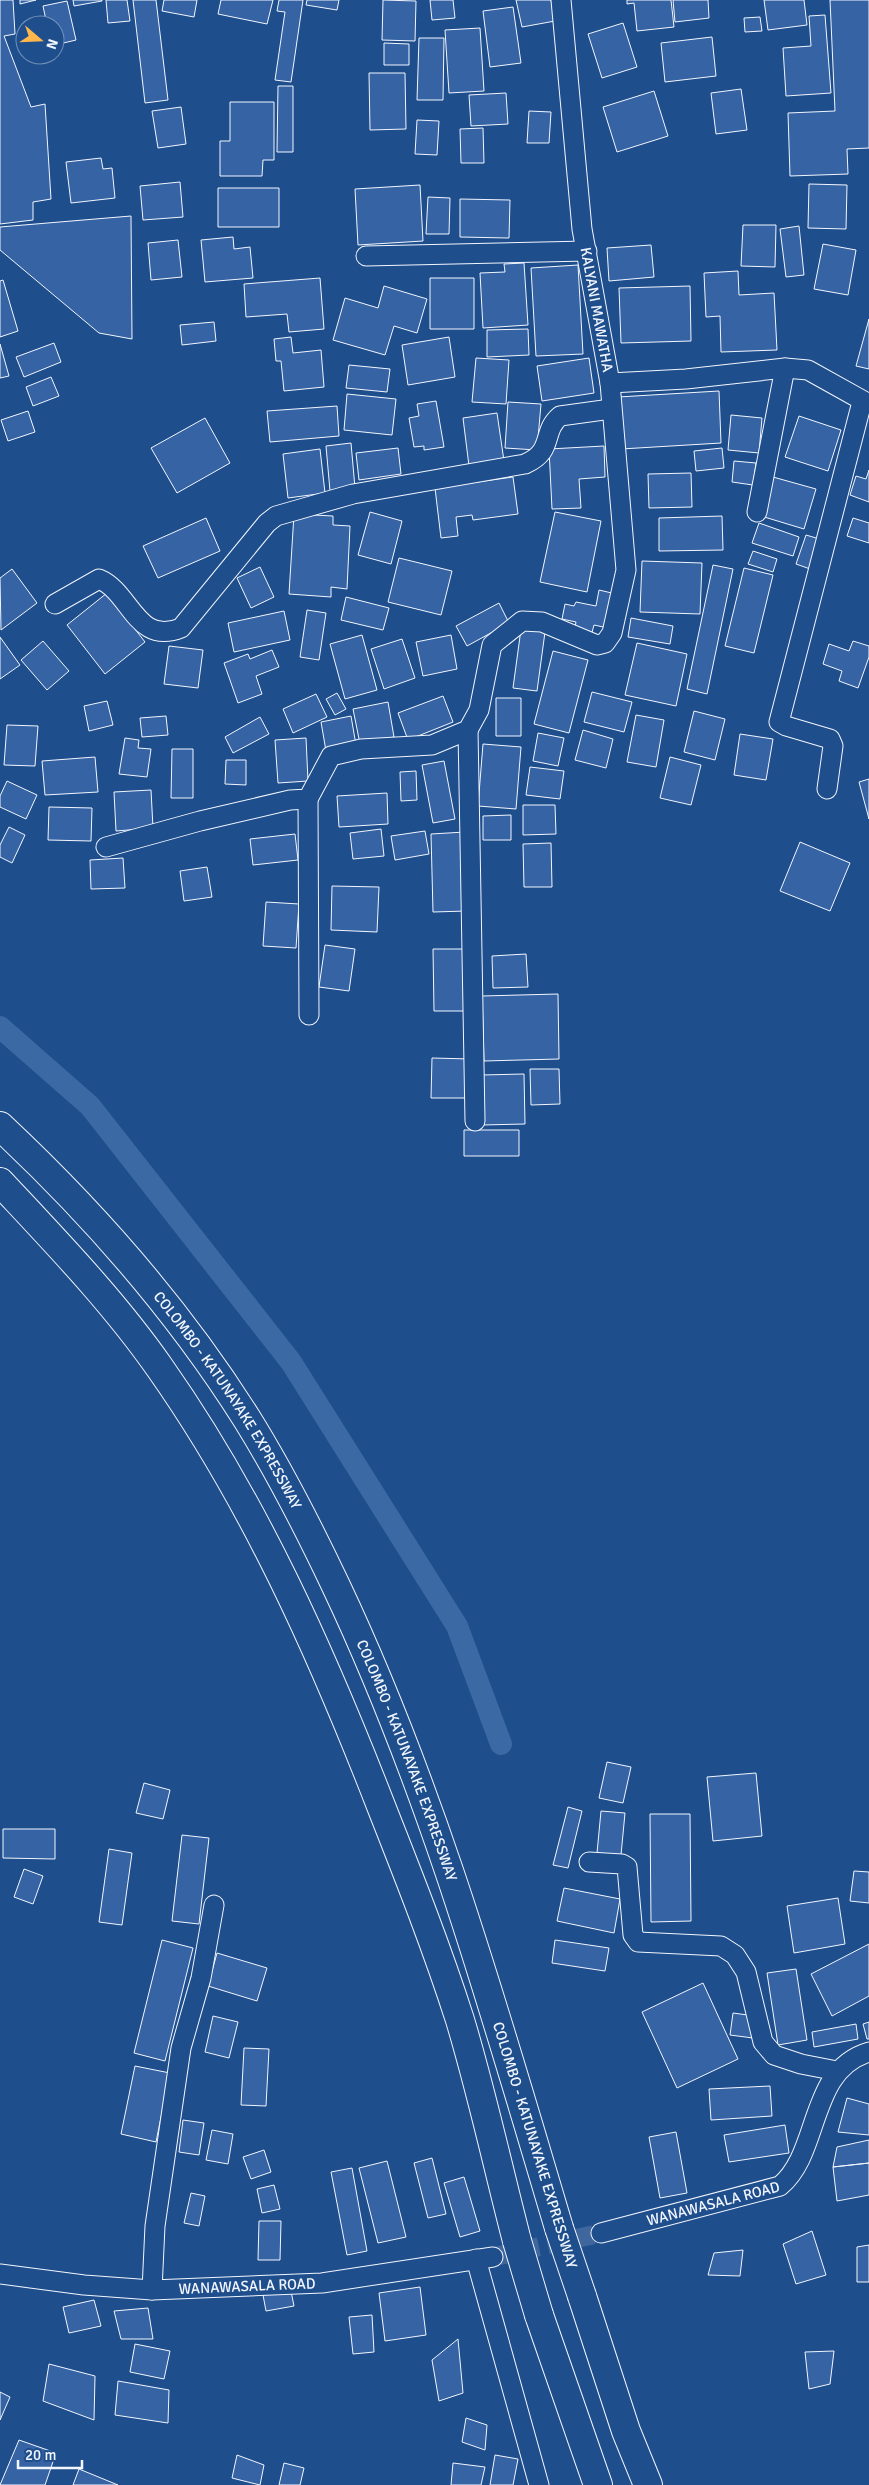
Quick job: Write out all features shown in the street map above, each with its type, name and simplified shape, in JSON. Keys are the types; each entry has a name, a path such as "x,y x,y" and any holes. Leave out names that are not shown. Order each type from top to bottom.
{"highway":[{"name":"COLOMBO - KATUNAYAKE EXPRESSWAY","path":"0,1126 38,1161 96,1222 167,1306 246,1419 306,1525 371,1660 415,1772 446,1859 494,2010 559,2228 626,2431 648,2485"},
{"path":"0,1182 110,1304 159,1367 197,1423 246,1507 291,1594 330,1677 407,1872 460,2020 517,2241 539,2315 598,2485"}],"street":[{"name":"KALYANI MAWATHA","path":"561,0 575,162 586,251 610,383 686,379 785,368 808,370 866,403"},
{"path":"366,256 586,251"},
{"path":"756,512 785,368"},
{"path":"475,1121 468,730 479,710 492,645 522,620 542,622 597,645 605,642 612,633 626,570 610,383"},
{"path":"828,789 832,746 830,739 786,726 779,722 866,403"},
{"path":"55,604 99,579 108,583 141,623 156,632 172,632 181,628 221,581 266,523 276,516 353,494 525,464 542,454 555,420 560,416 611,409"},
{"path":"309,1015 308,799 331,756 361,749 432,745 468,730"},
{"path":"106,847 200,821 290,800 308,799"},
{"path":"589,1862 622,1864 627,1867 633,1935 638,1942 721,1946 735,1956 746,1972 763,2042 774,2055 801,2064 837,2072 869,2052"},
{"path":"152,2290 154,2226 181,2048 201,1978 214,1905"},
{"name":"WANAWASALA ROAD","path":"601,2233 780,2186 791,2177 817,2111 837,2072"},
{"name":"WANAWASALA ROAD","path":"0,2274 84,2285 152,2290 322,2283 484,2258 539,2485"}],"building":[{"path":"0,0 13,0 15,34 4,36 31,107 45,104 51,199 33,202 33,220 0,224"},
{"path":"20,0 36,0 20,4"},
{"path":"73,0 102,0 102,1 74,6"},
{"path":"106,0 127,0 130,21 108,23"},
{"path":"133,0 156,0 168,100 145,103"},
{"path":"164,0 197,0 194,17 162,11"},
{"path":"221,0 273,0 267,24 218,14"},
{"path":"279,0 303,0 291,82 275,80 285,12 277,11"},
{"path":"307,0 339,0 337,10 306,5"},
{"path":"383,0 416,1 415,41 382,40"},
{"path":"430,0 453,0 455,18 432,20"},
{"path":"516,0 551,0 555,21 522,27"},
{"path":"627,0 671,0 674,27 637,31 634,3 627,4"},
{"path":"673,0 708,0 709,18 675,22"},
{"path":"764,0 804,0 807,25 768,30"},
{"path":"830,0 869,0 869,148 847,149 848,174 790,176 788,113 835,111"},
{"path":"67,1 76,40 65,43 65,15 45,15 43,6"},
{"path":"513,7 521,63 490,67 483,11"},
{"path":"825,15 831,93 786,96 783,48 811,46 809,16"},
{"path":"760,17 762,31 745,32 744,18"},
{"path":"623,23 637,67 602,78 588,34"},
{"path":"480,28 484,91 449,93 445,30"},
{"path":"712,37 716,76 665,82 661,43"},
{"path":"419,38 444,38 443,100 417,100"},
{"path":"384,43 409,44 409,65 384,65"},
{"path":"369,73 405,73 406,129 370,130"},
{"path":"278,86 293,86 293,152 277,152"},
{"path":"741,89 747,130 716,134 711,93"},
{"path":"654,91 668,136 617,152 603,107"},
{"path":"506,93 508,124 471,126 469,95"},
{"path":"230,102 274,102 274,160 263,160 262,176 220,176 220,141 230,141"},
{"path":"181,107 186,144 158,148 152,111"},
{"path":"529,111 551,112 549,143 527,143"},
{"path":"417,120 439,121 437,155 415,154"},
{"path":"483,128 484,163 461,163 460,129"},
{"path":"101,158 103,169 112,168 115,198 71,203 66,162"},
{"path":"180,182 183,217 143,220 140,186"},
{"path":"809,184 847,185 846,229 808,228"},
{"path":"420,185 423,241 358,245 355,189"},
{"path":"218,188 279,188 279,227 218,227"},
{"path":"428,197 450,198 449,234 426,234"},
{"path":"460,199 510,200 509,238 460,237"},
{"path":"131,216 132,339 99,333 0,250 0,227"},
{"path":"743,225 776,225 775,267 741,266"},
{"path":"799,226 804,275 786,277 780,229"},
{"path":"233,237 234,249 250,247 253,278 205,282 201,240"},
{"path":"178,240 182,277 151,280 148,243"},
{"path":"823,244 856,250 848,295 814,289"},
{"path":"651,245 654,277 609,281 607,248"},
{"path":"524,263 528,325 483,328 480,273 505,272 504,264"},
{"path":"578,265 583,354 536,356 531,268"},
{"path":"738,271 739,295 774,293 777,350 721,352 720,316 706,317 704,273"},
{"path":"320,278 324,329 289,332 287,314 246,317 244,284"},
{"path":"430,278 474,278 474,329 430,329"},
{"path":"3,280 18,331 0,337 0,281"},
{"path":"384,286 427,299 417,333 394,326 385,355 333,340 345,298 378,308"},
{"path":"690,286 691,341 621,343 619,288"},
{"path":"869,319 869,369 856,366"},
{"path":"214,322 216,341 182,345 180,325"},
{"path":"528,329 529,355 487,357 487,330"},
{"path":"291,337 293,353 321,350 324,387 284,391 281,361 276,361 274,339"},
{"path":"449,337 455,377 408,385 402,345"},
{"path":"54,343 61,362 24,377 16,357"},
{"path":"0,344 9,376 0,378"},
{"path":"476,358 509,360 506,404 472,402"},
{"path":"589,358 594,393 542,401 537,366"},
{"path":"349,365 390,369 387,392 346,388"},
{"path":"51,377 59,396 33,406 26,387"},
{"path":"719,391 721,443 621,449 618,397"},
{"path":"347,394 396,399 392,435 344,430"},
{"path":"436,401 444,447 424,450 424,446 414,447 409,418 419,416 417,404"},
{"path":"508,402 541,404 537,450 505,448"},
{"path":"337,406 339,436 270,442 267,411"},
{"path":"28,411 35,432 8,441 1,420"},
{"path":"497,413 504,461 469,466 463,418"},
{"path":"731,415 762,418 759,453 728,450"},
{"path":"799,416 841,430 828,471 785,457"},
{"path":"205,418 230,463 177,493 151,448"},
{"path":"351,443 355,488 330,491 326,446"},
{"path":"604,446 605,477 579,479 581,508 552,509 549,449"},
{"path":"398,448 401,474 359,480 356,453"},
{"path":"722,448 724,468 696,471 694,451"},
{"path":"320,449 325,493 288,498 283,454"},
{"path":"734,461 756,463 753,485 732,482"},
{"path":"869,470 869,502 850,495 856,476 866,479"},
{"path":"691,473 692,507 649,508 648,474"},
{"path":"513,477 518,514 473,520 472,515 456,517 458,536 441,538 435,488"},
{"path":"773,477 816,489 804,529 761,516"},
{"path":"370,512 402,521 391,564 358,555"},
{"path":"555,512 601,521 587,592 540,582"},
{"path":"294,514 333,516 333,525 350,526 347,589 331,587 331,597 289,594"},
{"path":"722,516 723,550 659,551 659,518"},
{"path":"206,518 220,551 158,578 143,546"},
{"path":"853,518 869,523 869,543 847,536"},
{"path":"759,523 799,537 793,556 752,543"},
{"path":"806,535 823,540 813,570 796,564"},
{"path":"753,551 777,559 773,572 748,564"},
{"path":"399,558 452,571 441,615 388,602"},
{"path":"642,561 702,563 700,614 640,612"},
{"path":"713,565 733,569 707,694 687,689"},
{"path":"260,567 274,597 251,608 237,578"},
{"path":"744,568 773,575 754,653 725,646"},
{"path":"12,569 37,603 1,630 0,578"},
{"path":"599,590 616,594 608,628 594,625 591,636 574,632 576,622 562,619 565,604 574,606 576,602 596,606"},
{"path":"107,593 145,642 105,674 67,625"},
{"path":"346,597 389,608 383,630 341,620"},
{"path":"499,603 509,623 467,646 456,626"},
{"path":"307,610 326,613 319,660 300,657"},
{"path":"284,611 290,640 234,652 228,623"},
{"path":"631,618 673,626 670,644 628,637"},
{"path":"521,629 545,632 537,691 513,688"},
{"path":"362,635 377,690 345,699 330,644"},
{"path":"451,635 457,669 423,676 416,642"},
{"path":"0,637 20,665 0,679"},
{"path":"402,639 415,678 384,689 371,649"},
{"path":"43,641 69,671 47,690 21,660"},
{"path":"853,641 869,646 869,657 858,688 839,681 842,671 823,664 829,644 849,651"},
{"path":"637,643 687,654 676,706 625,695"},
{"path":"169,646 203,650 198,688 164,684"},
{"path":"272,650 279,667 256,676 262,694 238,703 224,663 248,654 250,659"},
{"path":"553,651 588,660 569,733 534,724"},
{"path":"592,692 632,702 624,732 584,722"},
{"path":"337,693 346,709 335,715 326,699"},
{"path":"316,694 327,717 293,733 283,709"},
{"path":"443,696 453,722 408,740 398,713"},
{"path":"496,698 521,698 521,736 496,736"},
{"path":"107,701 113,725 89,731 84,706"},
{"path":"388,702 394,737 360,744 353,709"},
{"path":"694,711 725,719 715,760 684,752"},
{"path":"636,715 664,720 656,767 627,762"},
{"path":"166,716 168,735 142,737 140,718"},
{"path":"351,716 356,745 326,751 321,722"},
{"path":"260,717 269,734 233,753 225,737"},
{"path":"7,725 38,726 35,766 4,765"},
{"path":"583,730 613,739 606,768 575,760"},
{"path":"538,733 564,738 558,766 533,761"},
{"path":"740,734 773,739 766,780 734,775"},
{"path":"125,738 139,740 138,748 151,749 147,777 119,774"},
{"path":"306,738 308,781 278,783 275,740"},
{"path":"483,744 521,747 516,809 478,806"},
{"path":"172,749 193,749 193,798 171,798"},
{"path":"95,757 98,792 45,795 42,761"},
{"path":"670,757 701,765 691,805 660,798"},
{"path":"226,760 246,760 246,785 225,784"},
{"path":"444,761 455,819 433,823 422,765"},
{"path":"530,767 564,771 560,799 526,795"},
{"path":"416,771 417,800 401,801 400,772"},
{"path":"869,779 869,819 859,782"},
{"path":"7,781 37,795 26,819 0,807 0,796"},
{"path":"151,790 153,828 116,831 114,792"},
{"path":"387,793 388,824 339,827 337,796"},
{"path":"523,805 555,805 556,834 523,835"},
{"path":"49,807 92,808 91,841 48,840"},
{"path":"511,815 511,840 483,840 483,816"},
{"path":"9,827 25,835 12,863 0,857 0,845"},
{"path":"381,829 384,856 353,859 350,833"},
{"path":"425,831 429,854 395,860 391,836"},
{"path":"465,832 467,911 433,912 431,834"},
{"path":"295,834 298,860 253,865 250,839"},
{"path":"800,842 850,863 830,911 780,891"},
{"path":"551,843 552,887 524,887 523,844"},
{"path":"123,858 125,888 91,889 90,860"},
{"path":"207,867 212,897 184,901 180,871"},
{"path":"332,886 379,887 377,932 331,930"},
{"path":"266,902 299,904 296,948 263,946"},
{"path":"325,945 355,949 349,991 319,987"},
{"path":"433,949 465,949 466,1011 434,1011"},
{"path":"526,954 528,987 493,988 492,956"},
{"path":"558,994 559,1059 484,1061 482,996"},
{"path":"432,1058 471,1059 470,1098 431,1098"},
{"path":"530,1069 559,1069 560,1104 531,1105"},
{"path":"524,1074 525,1124 482,1125 481,1075"},
{"path":"464,1130 519,1130 519,1156 464,1156"},
{"path":"607,1762 631,1767 623,1803 599,1798"},
{"path":"756,1773 762,1836 713,1841 707,1777"},
{"path":"144,1783 170,1790 163,1819 136,1813"},
{"path":"568,1807 582,1811 568,1868 553,1865"},
{"path":"601,1811 625,1813 621,1855 597,1853"},
{"path":"650,1814 690,1814 691,1921 651,1922"},
{"path":"3,1829 55,1829 55,1859 3,1858"},
{"path":"182,1835 209,1838 199,1924 172,1921"},
{"path":"109,1849 132,1853 122,1925 99,1922"},
{"path":"24,1869 43,1876 33,1904 14,1897"},
{"path":"854,1871 869,1872 869,1903 850,1901"},
{"path":"564,1888 620,1899 614,1933 557,1921"},
{"path":"838,1898 845,1944 794,1953 787,1906"},
{"path":"162,1940 193,1948 165,2061 134,2053"},
{"path":"555,1940 609,1948 605,1971 552,1963"},
{"path":"869,1944 869,1996 832,2016 811,1974"},
{"path":"217,1953 267,1968 257,2001 208,1986"},
{"path":"796,1969 807,2040 778,2045 767,1973"},
{"path":"703,1983 738,2059 677,2088 642,2012"},
{"path":"733,2013 755,2016 753,2038 730,2035"},
{"path":"213,2016 238,2022 229,2058 205,2052"},
{"path":"869,2022 869,2039 867,2039 863,2024"},
{"path":"856,2024 858,2039 814,2047 812,2032"},
{"path":"244,2048 269,2049 266,2106 241,2105"},
{"path":"135,2066 170,2073 156,2142 121,2134"},
{"path":"770,2086 772,2116 711,2120 709,2089"},
{"path":"847,2098 869,2104 869,2135 838,2132"},
{"path":"183,2120 204,2123 199,2155 179,2152"},
{"path":"785,2125 789,2153 729,2162 724,2135"},
{"path":"212,2130 233,2134 228,2164 206,2160"},
{"path":"676,2132 687,2193 660,2198 649,2137"},
{"path":"869,2140 869,2163 833,2167 837,2147"},
{"path":"264,2150 271,2172 251,2179 243,2157"},
{"path":"432,2158 446,2214 428,2218 414,2163"},
{"path":"387,2161 406,2237 378,2243 359,2168"},
{"path":"869,2163 869,2195 837,2201 833,2167"},
{"path":"352,2168 367,2251 347,2255 331,2172"},
{"path":"464,2177 480,2231 460,2237 444,2183"},
{"path":"274,2185 280,2209 262,2213 257,2189"},
{"path":"191,2193 205,2196 199,2226 184,2223"},
{"path":"259,2221 281,2221 280,2260 258,2260"},
{"path":"812,2231 826,2275 796,2284 783,2244"},
{"path":"869,2245 869,2282 857,2282 857,2247"},
{"path":"743,2250 740,2276 708,2275 714,2253"},
{"path":"420,2287 426,2335 385,2341 379,2293"},
{"path":"291,2291 294,2306 266,2311 263,2295"},
{"path":"94,2300 101,2326 69,2333 63,2307"},
{"path":"148,2308 153,2339 121,2339 114,2311"},
{"path":"372,2315 374,2352 353,2354 349,2317"},
{"path":"458,2339 463,2393 439,2401 432,2360"},
{"path":"135,2344 170,2351 164,2379 130,2372"},
{"path":"834,2351 830,2384 809,2389 805,2352"},
{"path":"49,2364 95,2376 94,2420 43,2401"},
{"path":"118,2381 169,2390 168,2423 115,2415"},
{"path":"0,2392 10,2397 0,2420"},
{"path":"466,2418 487,2425 485,2450 462,2442"},
{"path":"19,2440 56,2453 45,2485 0,2485"},
{"path":"237,2455 264,2465 260,2485 232,2478"},
{"path":"495,2455 518,2459 513,2485 490,2485"},
{"path":"284,2463 304,2468 300,2485 279,2485"},
{"path":"453,2463 485,2467 481,2485 451,2485"},
{"path":"79,2469 118,2485 73,2485"}],"waterway":[{"path":"0,1027 90,1106 291,1362 457,1626 501,1744"}],"tunnel":[{"path":"493,2257 601,2233"}]}
